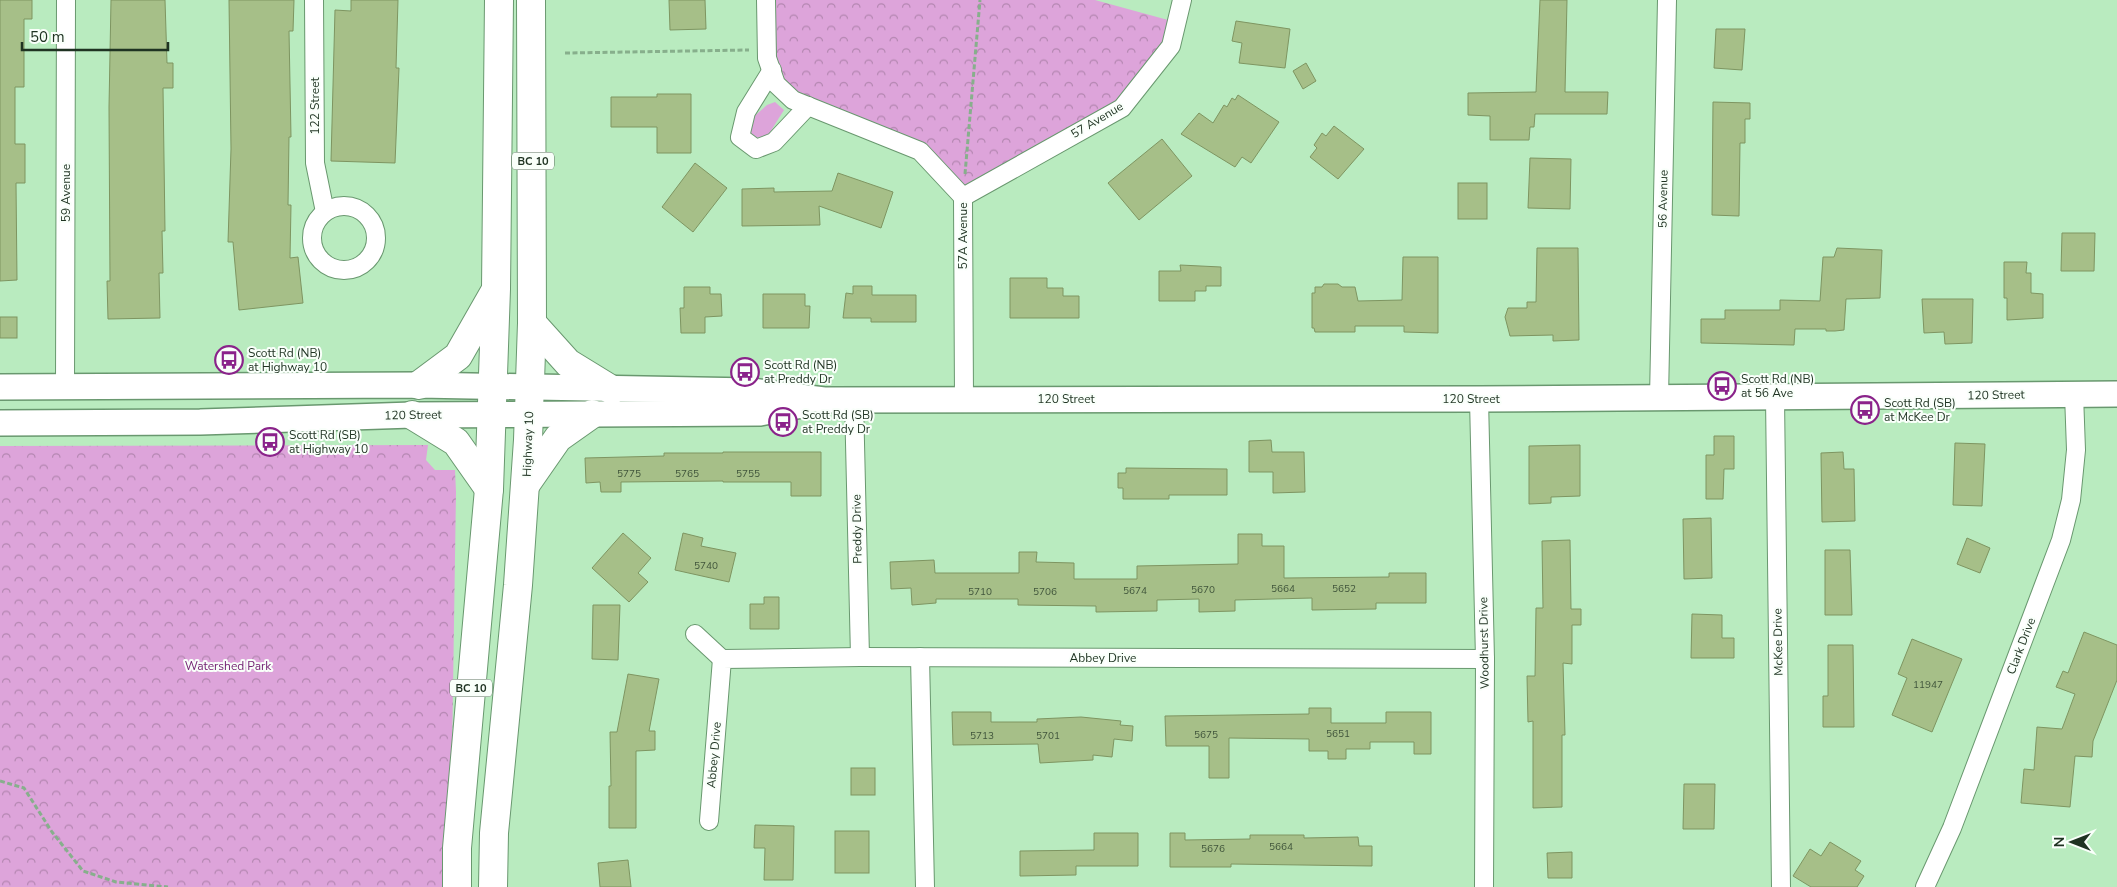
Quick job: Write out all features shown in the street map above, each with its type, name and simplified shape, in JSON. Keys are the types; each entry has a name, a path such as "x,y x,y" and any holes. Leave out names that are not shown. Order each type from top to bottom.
{"highway":[{"name":"BC 10","path":"457,887 457,848 489,489 496,289 499,0"},
{"name":"Highway 10","path":"493,887 494,833 526,484 532,323 531,0"},
{"path":"419,385 458,356 496,289"},
{"path":"532,323 568,363 612,390"},
{"path":"526,484 558,438 592,414"},
{"path":"412,415 456,442 489,489"}],"street":[{"name":"59 Avenue","path":"65,386 66,0"},
{"name":"122 Street","path":"314,0 315,163 325,212"},
{"name":"57A Avenue","path":"766,0 767,58 776,84 793,100 920,151 963,197 964,399"},
{"name":"57 Avenue","path":"963,197 1122,108 1171,46 1182,0"},
{"name":"56 Avenue","path":"1659,398 1667,0"},
{"path":"772,70 746,112 740,137 756,149 774,142 808,106"},
{"name":"120 Street","path":"0,386 419,385 492,387 529,401 592,414 760,413 824,400"},
{"name":"120 Street","path":"0,423 200,422 412,415 492,415 529,401 612,390 752,392 824,400 1479,399 2117,394"},
{"name":"Clark Drive","path":"1925,887 1952,828 2061,540 2072,500 2076,450 2074,394"},
{"name":"McKee Drive","path":"1775,397 1781,887"},
{"name":"Woodhurst Drive","path":"1479,399 1485,659 1484,887"},
{"name":"Preddy Drive","path":"854,400 860,657"},
{"path":"695,634 722,659"},
{"path":"920,657 925,887"},
{"name":"Abbey Drive","path":"709,821 722,659 920,657 1485,659"}],"path":[{"path":"963,197 980,0"},
{"path":"564,53 767,49"},
{"path":"0,781 24,788 52,832 83,871 116,882 168,887"},
{"path":"116,882 122,887"}],"green space":[{"path":"773,0 1095,0 1168,20 1164,40 1115,104 965,188 926,146 798,96 784,79 776,56"},
{"path":"775,102 784,110 767,137 755,138 750,132 751,119 767,105"},
{"name":"Watershed Park","path":"428,445 426,460 435,470 455,470 450,887 0,887 0,446"}],"building":[{"path":"0,0 32,0 32,19 24,19 24,87 15,87 15,144 25,144 25,183 16,183 17,280 0,281"},
{"path":"111,0 165,0 167,63 173,63 173,88 163,88 165,231 162,231 163,273 159,273 160,318 108,319 107,281 110,281 109,107"},
{"path":"229,0 294,0 293,31 289,31 291,137 289,137 288,205 291,205 290,258 298,257 303,303 239,310 233,242 228,242 231,149"},
{"path":"351,0 398,0 396,68 399,68 395,163 331,161 335,10 351,11"},
{"path":"669,0 705,0 706,29 670,30"},
{"path":"1540,0 1567,0 1565,92 1608,92 1607,114 1535,114 1534,127 1530,127 1529,140 1490,140 1490,116 1468,115 1468,93 1536,92"},
{"path":"1236,21 1290,29 1285,68 1239,63 1242,43 1232,41"},
{"path":"1716,29 1745,29 1742,70 1714,68"},
{"path":"1306,63 1316,81 1303,89 1293,71"},
{"path":"657,94 691,94 691,153 657,153 657,127 611,127 611,97 657,97"},
{"path":"1238,95 1279,122 1251,163 1242,157 1235,167 1181,134 1199,113 1213,123 1224,105 1227,107 1232,98 1235,100"},
{"path":"1713,102 1750,103 1750,119 1745,119 1745,143 1740,143 1739,216 1712,215"},
{"path":"1334,126 1364,149 1338,179 1310,157 1317,148 1314,145 1322,133 1326,136"},
{"path":"1162,139 1192,176 1139,220 1108,183"},
{"path":"1530,158 1571,159 1570,209 1528,208"},
{"path":"695,163 727,188 693,232 662,207"},
{"path":"838,173 893,192 881,228 819,206 820,225 742,226 742,189 774,188 774,192 832,191"},
{"path":"1458,183 1487,183 1487,219 1458,219"},
{"path":"2062,233 2095,233 2094,271 2061,271"},
{"path":"1537,248 1578,248 1579,340 1553,341 1553,335 1510,336 1505,317 1508,308 1527,308 1527,302 1536,302"},
{"path":"1837,248 1882,250 1880,298 1846,299 1844,330 1795,329 1794,345 1701,343 1701,319 1725,319 1725,310 1780,310 1780,300 1820,301 1823,257 1834,257"},
{"path":"1403,257 1438,257 1438,333 1404,332 1404,326 1355,326 1355,332 1315,332 1314,328 1312,328 1312,293 1315,293 1315,287 1322,287 1324,284 1338,284 1342,287 1355,287 1358,301 1402,300"},
{"path":"2004,262 2027,262 2026,273 2031,273 2031,293 2043,294 2043,318 2007,320 2007,298 2004,298"},
{"path":"1180,265 1221,267 1221,286 1206,286 1206,291 1195,291 1195,301 1159,301 1159,271 1181,271"},
{"path":"1010,278 1047,278 1047,288 1063,288 1063,296 1079,296 1079,318 1010,318"},
{"path":"853,286 872,286 872,295 916,295 916,322 871,322 871,318 843,318 846,293 853,294"},
{"path":"684,287 710,287 710,294 721,294 722,316 705,317 705,333 681,333 680,308 684,308"},
{"path":"763,294 805,294 805,306 810,306 809,328 763,328"},
{"path":"1922,299 1973,299 1972,343 1945,344 1944,332 1924,333"},
{"path":"0,317 17,317 17,338 0,338"},
{"path":"1714,436 1734,436 1734,469 1724,469 1723,499 1706,499 1706,455 1714,455"},
{"path":"1271,440 1272,452 1304,452 1305,492 1273,493 1273,472 1249,472 1249,441"},
{"path":"1955,443 1985,444 1982,506 1953,505"},
{"path":"1580,445 1580,496 1551,497 1551,503 1529,504 1529,446"},
{"path":"821,452 821,496 791,496 791,482 621,482 621,492 601,492 600,482 586,483 585,458 664,456 664,453"},
{"path":"1843,452 1844,469 1854,469 1855,521 1822,522 1821,453"},
{"path":"1126,468 1227,469 1227,495 1169,495 1169,499 1123,499 1123,488 1118,488 1118,473 1126,473"},
{"path":"1711,518 1712,578 1684,579 1683,519"},
{"path":"623,533 651,558 638,573 648,582 629,602 592,568"},
{"path":"683,533 703,538 701,546 736,553 729,582 675,570"},
{"path":"1238,534 1262,534 1262,546 1284,546 1284,578 1389,577 1389,573 1426,573 1426,603 1376,603 1376,609 1312,610 1312,598 1235,600 1235,611 1199,612 1199,599 1157,600 1157,611 1096,612 1096,606 1018,605 1018,599 936,599 936,603 912,605 911,588 891,589 890,562 934,560 935,573 1019,573 1019,552 1037,552 1036,562 1074,563 1074,579 1137,579 1137,566 1238,564"},
{"path":"1967,538 1990,548 1980,573 1957,564"},
{"path":"1570,540 1571,609 1581,609 1581,625 1572,625 1572,664 1563,663 1565,735 1562,735 1562,807 1533,808 1533,721 1528,722 1527,676 1535,676 1536,608 1543,608 1542,541"},
{"path":"1825,550 1850,550 1852,615 1825,615"},
{"path":"764,597 779,597 779,629 750,629 750,604 764,604"},
{"path":"593,605 620,605 618,660 592,659"},
{"path":"1692,614 1722,615 1722,638 1734,638 1734,658 1691,658"},
{"path":"2084,632 2117,645 2117,680 2093,741 2092,757 2075,756 2070,807 2021,803 2024,769 2034,770 2037,727 2062,729 2075,694 2056,687 2063,671 2068,673"},
{"path":"1912,639 1962,659 1932,732 1892,715 1907,678 1898,674"},
{"path":"1828,645 1853,645 1854,727 1823,727 1823,696 1828,696"},
{"path":"628,674 659,679 649,731 655,731 655,750 636,751 636,828 609,828 609,786 611,786 610,732 617,732"},
{"path":"1309,708 1331,708 1331,723 1386,723 1386,712 1431,712 1431,754 1414,754 1414,742 1370,742 1370,749 1346,749 1346,759 1328,759 1328,751 1309,751 1309,739 1229,738 1229,778 1209,778 1209,746 1166,746 1165,716 1309,714"},
{"path":"952,712 991,712 991,722 1037,722 1037,719 1081,717 1121,721 1120,725 1133,726 1132,741 1114,739 1112,757 1093,755 1093,760 1040,763 1038,744 953,745"},
{"path":"851,768 875,768 875,795 851,795"},
{"path":"1684,784 1715,784 1714,829 1683,829"},
{"path":"755,825 794,826 793,880 764,880 765,848 754,848"},
{"path":"835,831 869,831 869,873 835,873"},
{"path":"1094,833 1138,833 1138,866 1076,866 1076,875 1020,876 1020,851 1094,850"},
{"path":"1170,833 1185,833 1185,840 1250,839 1250,835 1304,835 1304,838 1358,837 1359,846 1372,846 1372,866 1231,864 1231,867 1170,867"},
{"path":"1830,842 1861,861 1855,870 1864,876 1857,887 1811,887 1793,876 1810,849 1821,856"},
{"path":"1572,852 1572,878 1548,878 1547,853"},
{"path":"628,860 631,887 600,887 598,863"}],"place":[{"name":"Scott Rd (NB) at Highway 10","path":"229,360"},
{"name":"Scott Rd (NB) at Preddy Dr","path":"745,372"},
{"name":"Scott Rd (NB) at 56 Ave","path":"1722,386"},
{"name":"Scott Rd (SB) at McKee Dr","path":"1865,410"},
{"name":"Scott Rd (SB) at Preddy Dr","path":"783,422"},
{"name":"Scott Rd (SB) at Highway 10","path":"270,442"}]}
